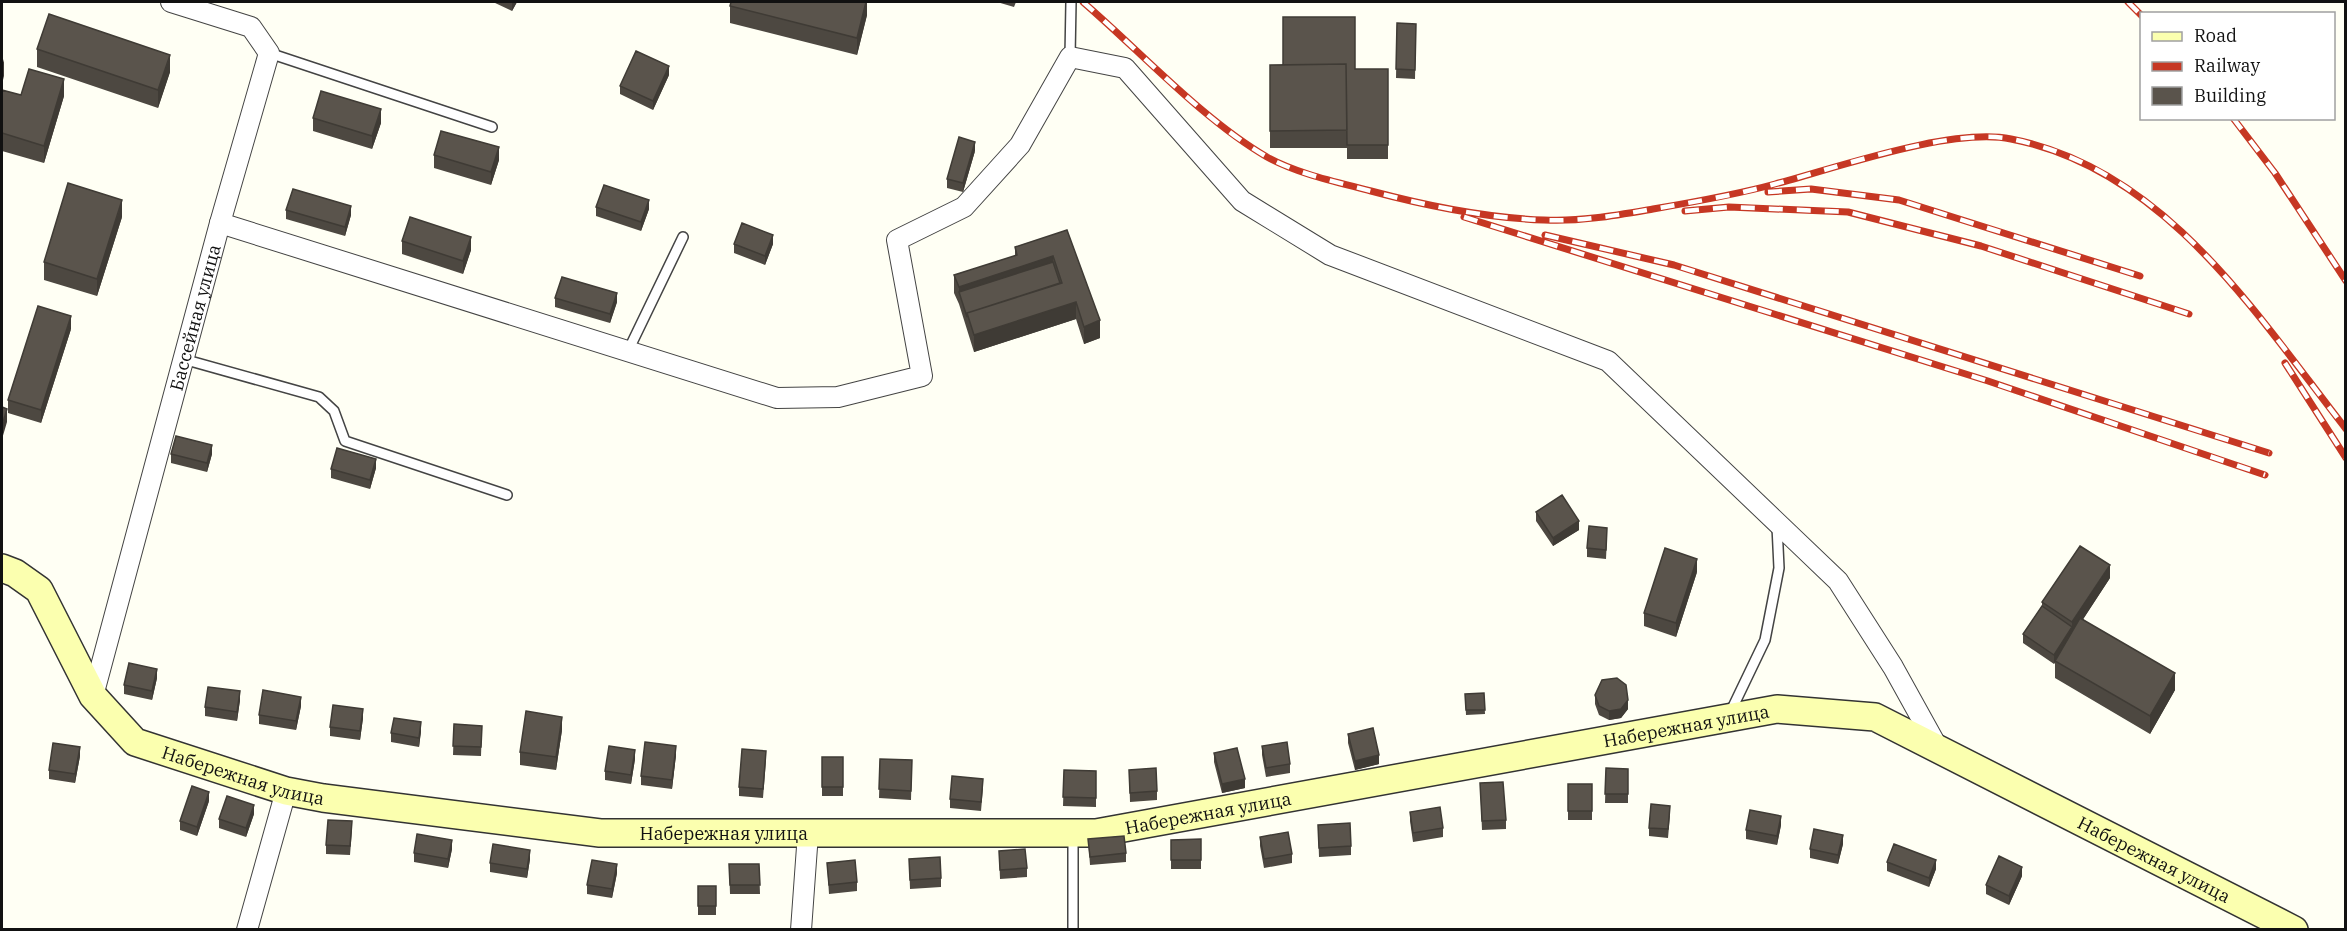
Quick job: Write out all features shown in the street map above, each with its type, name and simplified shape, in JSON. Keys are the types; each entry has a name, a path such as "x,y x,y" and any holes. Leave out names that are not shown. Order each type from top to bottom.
{"street":[{"path":"171,2 251,27 269,52"},
{"name":"Бассейная улица","path":"93,696 220,223 269,52"},
{"path":"220,223 777,398 838,397 922,376 897,240 964,207 1020,145 1070,57 1125,68 1242,201 1330,255 1608,361 1838,581 1893,667 1939,750"},
{"name":"Набережная улица","path":"2,568 15,573 39,590 93,696 135,742 286,791 600,833 1096,833 1777,709 1875,717 2294,930"},
{"path":"247,930 286,791"},
{"path":"801,930 808,833"}],"lane":[{"path":"1070,57 1071,2"},
{"path":"269,52 492,127"},
{"path":"628,351 683,237"},
{"path":"183,359 319,397 334,411 345,441 507,495"},
{"path":"1728,718 1765,640 1779,568 1776,524"},
{"path":"1073,833 1073,930"}],"building":[{"path":"731,2 866,2 857,38 730,6"},
{"path":"49,14 170,55 158,90 37,49"},
{"path":"1283,17 1355,17 1355,69 1388,69 1388,145 1347,145 1346,64 1283,65"},
{"path":"1397,23 1416,24 1415,70 1396,69"},
{"path":"636,51 669,66 653,101 620,86"},
{"path":"1346,64 1347,130 1270,131 1270,65"},
{"path":"29,69 64,79 44,146 2,133 2,90 21,95"},
{"path":"321,91 381,109 372,136 313,118"},
{"path":"441,131 499,147 491,172 434,155"},
{"path":"959,137 975,142 963,183 947,179"},
{"path":"68,183 122,200 97,279 44,262"},
{"path":"604,185 649,200 641,222 596,207"},
{"path":"293,189 351,206 345,227 286,210"},
{"path":"410,217 471,237 463,261 402,241"},
{"path":"742,223 773,235 765,256 734,244"},
{"path":"1067,230 1100,320 1084,327 1076,302 974,335 967,313 1062,283 1053,256 959,287 954,275 1017,255 1015,247"},
{"path":"1053,262 1060,283 967,313 967,317 959,292"},
{"path":"562,277 617,293 610,314 555,298"},
{"path":"38,306 71,316 41,410 8,400"},
{"path":"2,407 7,409 2,425"},
{"path":"176,436 212,445 207,463 171,454"},
{"path":"337,448 376,459 370,480 331,469"},
{"path":"1562,495 1579,521 1553,538 1536,512"},
{"path":"1589,526 1607,528 1606,550 1587,548"},
{"path":"2080,546 2110,565 2072,622 2042,602"},
{"path":"1665,548 1697,559 1676,623 1644,613"},
{"path":"2042,606 2072,627 2054,655 2023,634"},
{"path":"2080,618 2175,673 2150,716 2055,661"},
{"path":"129,663 157,669 152,691 124,685"},
{"path":"1617,678 1626,685 1628,700 1621,709 1609,711 1599,706 1595,695 1602,680"},
{"path":"208,687 240,691 237,712 205,707"},
{"path":"263,690 301,697 296,721 259,715"},
{"path":"1484,693 1485,710 1466,710 1465,694"},
{"path":"333,705 363,709 360,731 330,727"},
{"path":"526,711 562,717 556,757 520,752"},
{"path":"394,718 421,722 419,738 391,733"},
{"path":"454,724 482,726 481,747 453,746"},
{"path":"1373,728 1379,755 1355,761 1348,734"},
{"path":"645,742 676,746 672,780 641,776"},
{"path":"1287,742 1290,764 1266,768 1262,746"},
{"path":"53,743 80,747 75,774 49,770"},
{"path":"609,746 635,750 631,775 605,771"},
{"path":"1237,748 1245,779 1222,784 1214,753"},
{"path":"742,749 766,751 763,789 739,787"},
{"path":"822,757 843,757 843,787 822,787"},
{"path":"880,759 912,760 911,791 879,789"},
{"path":"1156,768 1157,791 1130,793 1129,770"},
{"path":"1606,768 1628,769 1628,794 1605,794"},
{"path":"1064,770 1096,771 1096,798 1063,797"},
{"path":"952,776 983,779 981,802 950,799"},
{"path":"1503,782 1506,820 1482,821 1480,783"},
{"path":"1568,784 1592,784 1592,811 1568,811"},
{"path":"192,786 209,792 197,827 180,821"},
{"path":"227,796 254,805 246,828 219,819"},
{"path":"1651,804 1670,806 1668,829 1649,828"},
{"path":"1440,807 1443,828 1413,833 1410,812"},
{"path":"1750,810 1781,816 1777,836 1746,830"},
{"path":"328,820 352,821 350,846 326,845"},
{"path":"1350,823 1351,846 1319,848 1318,825"},
{"path":"1814,829 1843,835 1838,855 1810,849"},
{"path":"1288,832 1292,854 1264,859 1260,837"},
{"path":"417,834 452,840 448,859 414,853"},
{"path":"1124,836 1126,853 1090,857 1088,839"},
{"path":"1201,839 1201,860 1171,860 1171,840"},
{"path":"493,844 530,850 527,869 490,863"},
{"path":"1894,844 1936,860 1929,878 1887,862"},
{"path":"1025,849 1027,868 1000,870 999,851"},
{"path":"1999,856 2022,867 2009,896 1986,885"},
{"path":"940,857 941,878 910,880 909,859"},
{"path":"592,860 617,864 612,889 587,885"},
{"path":"855,860 857,882 829,885 827,863"},
{"path":"729,864 759,864 760,885 730,885"},
{"path":"698,886 716,886 716,906 698,906"}],"railway":[{"path":"1083,2 1196,105 1243,142 1267,157 1331,181 1414,202 1479,214 1558,220 1626,214 1745,192 1893,151 1957,139 1986,137 2011,139 2066,155 2116,181 2161,214 2202,252 2277,339 2346,429"},
{"path":"2128,2 2140,14"},
{"path":"2235,120 2275,173 2346,281"},
{"path":"1768,192 1811,189 1899,200 2140,276"},
{"path":"1685,211 1729,207 1848,212 1981,246 2189,314"},
{"path":"1464,217 1988,381 2265,475"},
{"path":"1545,235 1674,265 2269,453"},
{"path":"2285,363 2346,458"}]}
